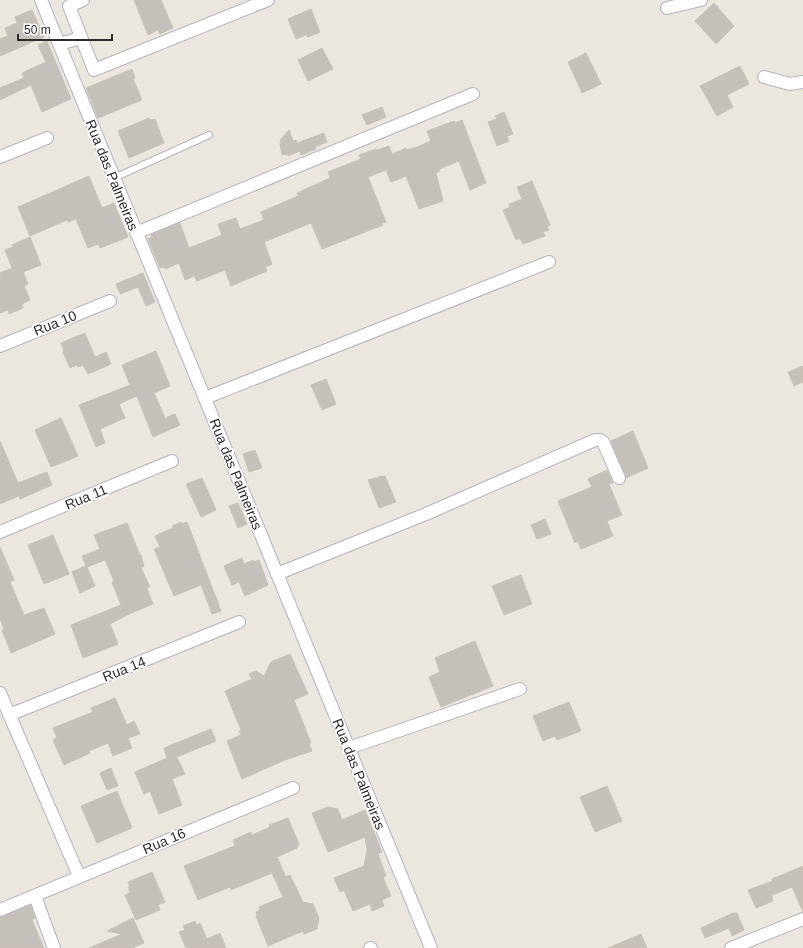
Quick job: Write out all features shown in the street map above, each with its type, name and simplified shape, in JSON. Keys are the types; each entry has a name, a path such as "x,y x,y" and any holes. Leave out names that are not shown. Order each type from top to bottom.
{"street":[{"name":"Rua das Palmeiras","path":"41,0 431,948"},
{"path":"83,0 68,6 94,70 268,0"},
{"path":"667,8 701,0"},
{"path":"59,44 81,38"},
{"path":"764,77 790,84 803,82"},
{"path":"136,233 473,94"},
{"path":"0,157 47,138"},
{"path":"205,398 549,262"},
{"name":"Rua 10","path":"0,346 110,301"},
{"path":"277,574 426,514 596,440 604,442 619,478"},
{"name":"Rua 11","path":"0,532 172,461"},
{"name":"Rua 14","path":"9,715 239,622"},
{"path":"349,748 520,689"},
{"path":"0,693 79,876"},
{"name":"Rua 16","path":"0,910 293,788"},
{"path":"35,896 54,948"},
{"path":"731,948 803,919"}],"lane":[{"path":"114,178 209,135"}],"building":[{"path":"134,0 161,0 173,28 160,34 158,30 148,35"},
{"path":"714,3 734,26 716,44 695,21"},
{"path":"311,9 320,32 308,37 306,35 296,39 288,19"},
{"path":"32,10 44,37 0,56 0,39 8,36 5,28 17,23 15,17"},
{"path":"47,41 71,99 42,112 31,85 0,100 0,88 24,78 22,73 46,62 38,45"},
{"path":"322,48 333,69 308,81 298,60"},
{"path":"586,53 601,84 582,93 568,62"},
{"path":"740,66 749,84 727,95 733,107 717,116 700,86"},
{"path":"132,69 135,78 133,79 142,100 98,118 86,88"},
{"path":"382,107 386,117 367,125 362,115"},
{"path":"504,112 513,134 507,136 509,141 497,146 488,122 497,119 495,116"},
{"path":"149,118 150,120 155,119 164,143 129,158 118,131"},
{"path":"462,120 486,183 470,190 459,161 439,169 440,171 436,173 443,201 419,209 406,176 391,182 386,170 368,177 386,222 382,223 383,225 322,249 311,223 264,242 272,264 265,267 267,271 231,286 225,270 197,281 194,276 185,280 179,263 165,269 164,267 160,268 148,239 152,237 151,235 180,223 189,248 222,235 218,224 236,218 240,229 264,220 261,212 298,196 297,193 330,178 328,172 361,159 359,155 389,146 392,154 406,148 406,150 417,147 431,141 427,131 454,121 455,123"},
{"path":"289,130 293,141 296,140 297,143 324,133 327,142 315,147 316,149 301,155 300,151 288,156 287,154 282,155 280,144 281,139"},
{"path":"89,176 102,208 114,203 128,237 100,248 98,244 88,248 76,219 68,222 67,220 30,236 18,207"},
{"path":"532,181 550,225 547,226 549,230 543,232 545,236 523,244 520,238 516,240 503,210 510,207 509,204 522,199 517,187"},
{"path":"30,237 41,265 23,272 28,284 24,286 30,300 22,304 23,308 9,314 8,310 0,313 0,273 12,268 5,250 13,247 12,245"},
{"path":"143,273 155,302 146,306 138,287 120,294 116,284"},
{"path":"85,333 95,357 106,352 111,364 88,374 83,365 78,367 77,365 70,368 61,343"},
{"path":"156,351 170,386 154,393 165,418 175,414 180,425 153,437 137,396 119,404 125,418 100,429 105,443 96,447 79,405 130,385 122,365"},
{"path":"803,366 803,382 794,386 788,372"},
{"path":"326,379 336,404 322,410 311,385"},
{"path":"61,418 78,456 51,467 35,430"},
{"path":"633,431 648,468 626,478 611,441"},
{"path":"0,441 18,483 47,472 52,485 20,499 19,496 0,504"},
{"path":"255,450 262,468 249,472 243,454"},
{"path":"607,470 613,483 609,484 622,515 607,521 613,536 581,549 578,541 575,543 558,501 592,487 588,479"},
{"path":"385,476 396,502 379,508 368,480"},
{"path":"202,478 216,510 201,517 186,484"},
{"path":"238,503 247,524 238,528 229,506"},
{"path":"545,519 551,534 537,539 531,525"},
{"path":"181,522 182,524 187,522 221,611 212,614 201,585 174,596 154,549 160,547 155,536 173,528 172,526"},
{"path":"127,523 141,555 144,566 141,568 150,587 147,588 153,604 110,624 118,644 83,658 71,625 121,605 112,582 114,581 105,560 87,567 95,586 80,593 72,572 86,566 82,556 100,549 94,535"},
{"path":"53,535 69,574 44,584 28,545"},
{"path":"0,547 14,580 10,582 24,615 44,608 55,634 11,653 2,630 4,629 0,619"},
{"path":"242,558 244,564 253,560 254,562 259,560 268,585 245,596 239,582 232,585 224,566"},
{"path":"521,575 532,604 504,615 492,586"},
{"path":"475,641 493,686 441,707 429,677 440,672 435,658"},
{"path":"290,654 308,694 294,700 311,743 309,744 312,751 285,760 242,779 227,741 241,735 239,731 241,730 225,691 252,679 249,674 256,671 264,676 271,662"},
{"path":"115,698 127,725 134,721 140,734 128,738 132,748 113,756 108,743 89,751 90,753 64,765 53,740 57,738 53,728 93,712 91,708"},
{"path":"569,702 581,731 557,740 555,736 543,741 533,716"},
{"path":"211,729 216,741 177,757 185,774 172,779 182,805 159,814 150,791 144,794 135,772 167,758 164,748"},
{"path":"111,768 118,786 107,790 100,773"},
{"path":"607,786 622,821 595,832 580,797"},
{"path":"117,791 132,828 97,843 81,806"},
{"path":"328,807 338,809 342,820 365,810 382,852 378,854 386,876 383,877 391,896 382,900 384,906 372,911 370,904 353,911 344,890 340,892 334,878 364,866 367,851 365,837 328,852 312,813"},
{"path":"288,818 299,844 297,848 277,857 286,877 290,875 303,902 313,904 319,918 317,929 304,934 303,931 268,946 256,916 256,912 260,910 259,907 283,897 272,873 231,890 230,887 198,900 184,866 235,846 233,840 251,832 252,835 270,827 269,825"},
{"path":"803,866 803,912 792,887 772,895 773,901 756,908 748,890 773,881 772,879"},
{"path":"152,872 165,902 158,905 160,910 136,920 125,895 130,893 128,882"},
{"path":"30,905 35,918 32,920 44,948 0,948 0,917"},
{"path":"733,913 737,913 744,930 732,936 729,928 705,938 701,928"},
{"path":"133,918 144,943 132,948 89,948 122,934 107,931"},
{"path":"195,921 197,925 200,923 207,939 220,933 226,948 186,948 179,932 185,930 183,926"},
{"path":"641,934 647,948 608,948"}]}
